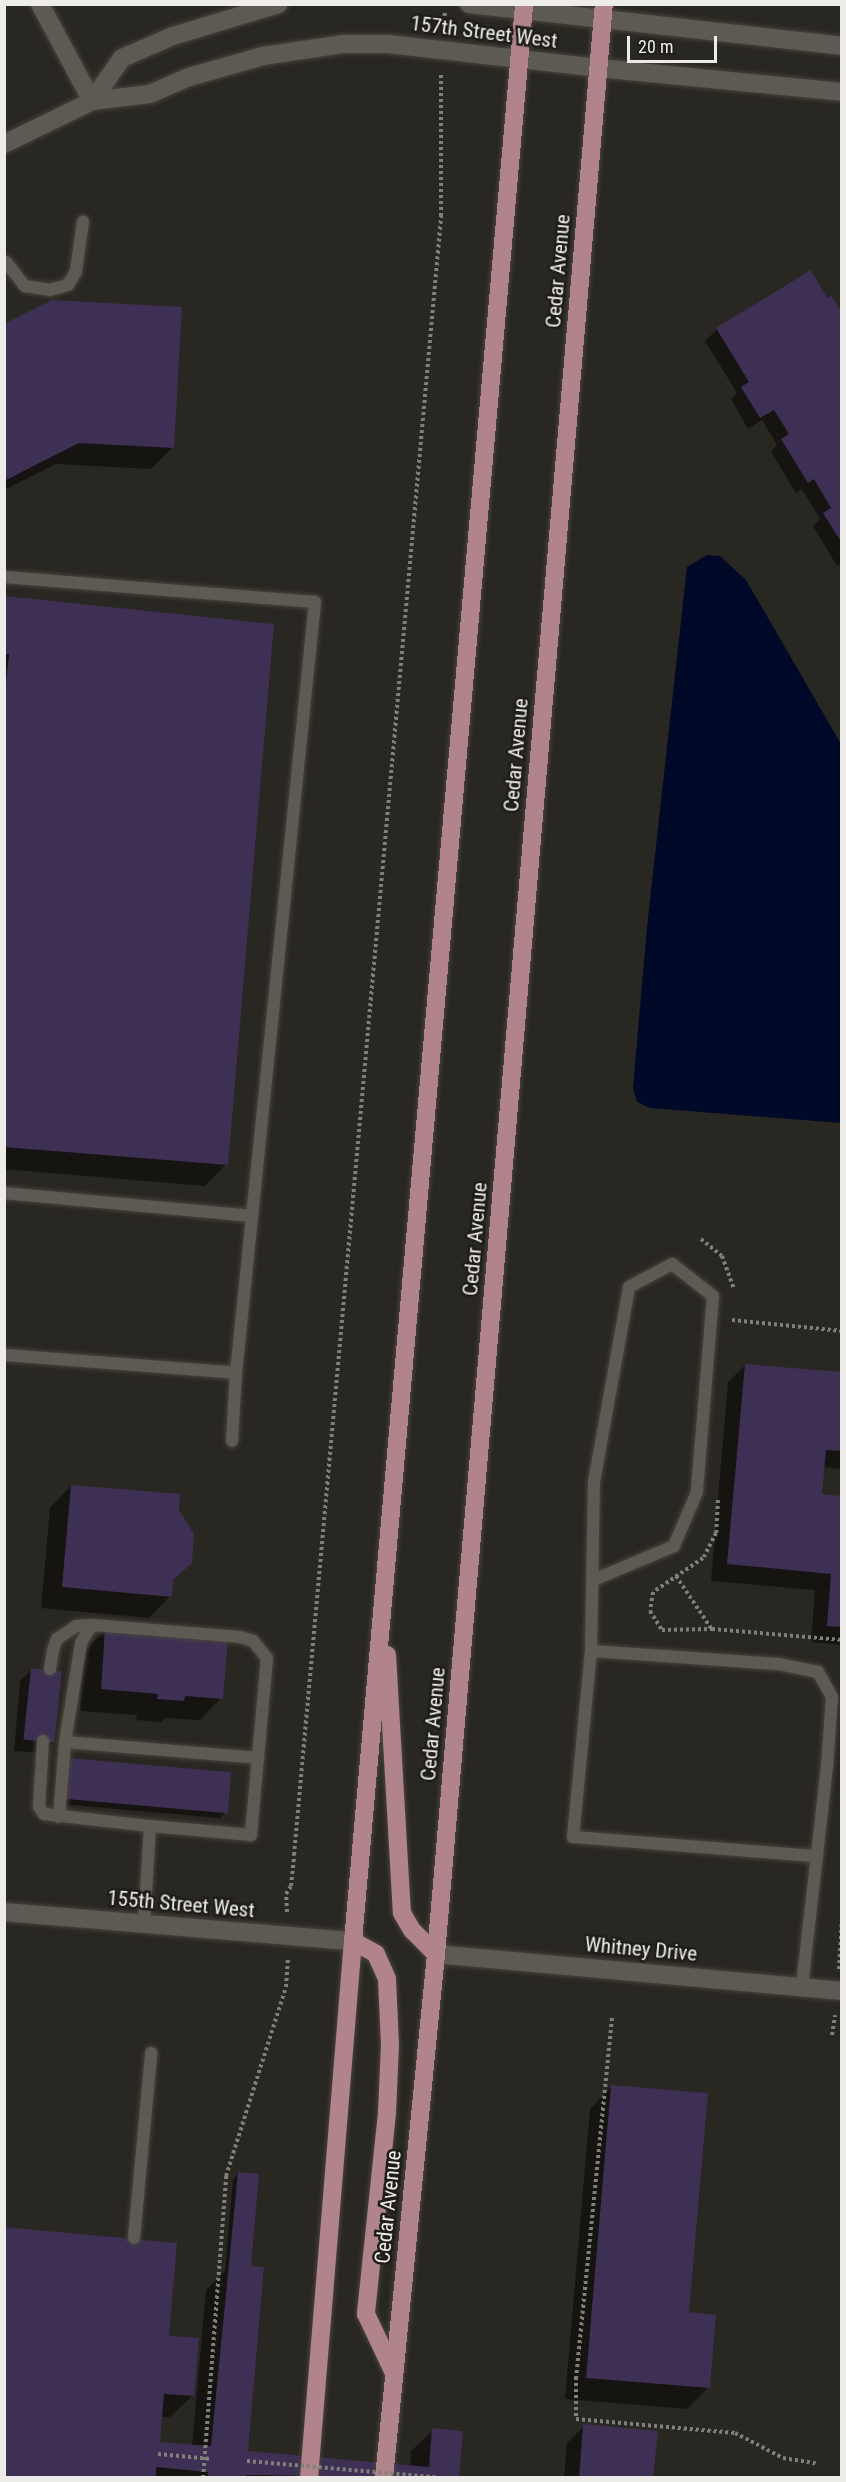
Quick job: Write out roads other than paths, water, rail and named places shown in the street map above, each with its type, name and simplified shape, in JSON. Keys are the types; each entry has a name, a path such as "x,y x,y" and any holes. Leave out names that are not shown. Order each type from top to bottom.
{"main road":[{"path":"309,2478 353,1941 524,7"},
{"name":"Cedar Avenue","path":"384,2478 436,1954 603,12"},
{"path":"384,1594 402,1913 412,1930 436,1954"},
{"path":"353,1941 376,1954 387,1979 390,2044 387,2113 366,2314 394,2372"}],"street":[{"path":"40,4 92,101"},
{"name":"157th Street West","path":"92,101 122,58 173,36 279,4"},
{"name":"157th Street West","path":"470,4 603,12 842,46"},
{"name":"157th Street West","path":"4,144 92,101 150,94 224,65 307,48 388,44 842,92"},
{"name":"155th Street West","path":"4,1912 353,1941"},
{"name":"Whitney Drive","path":"436,1954 842,1991"}],"lane":[{"path":"6,262 26,286 50,290 68,285 76,271 83,221"},
{"path":"4,577 315,602 236,1373 232,1441"},
{"path":"4,1193 252,1216"},
{"path":"593,1580 674,1546 697,1492 713,1296 672,1264 630,1287 594,1482 591,1651 573,1837 817,1856"},
{"path":"4,1355 236,1373"},
{"path":"59,1817 65,1742 81,1643 92,1625"},
{"path":"43,1741 39,1807 44,1814 250,1835 267,1659 253,1641 240,1637 92,1625 76,1626 57,1639 52,1650 50,1669"},
{"path":"591,1651 778,1664 818,1672 832,1697 802,1986"},
{"path":"65,1742 258,1758"},
{"path":"144,1924 150,1826"},
{"path":"134,2238 151,2053"}],"water":[{"path":"707,555 720,556 746,580 841,744 841,1123 650,1108 637,1102 633,1088 647,927 687,567"}]}
